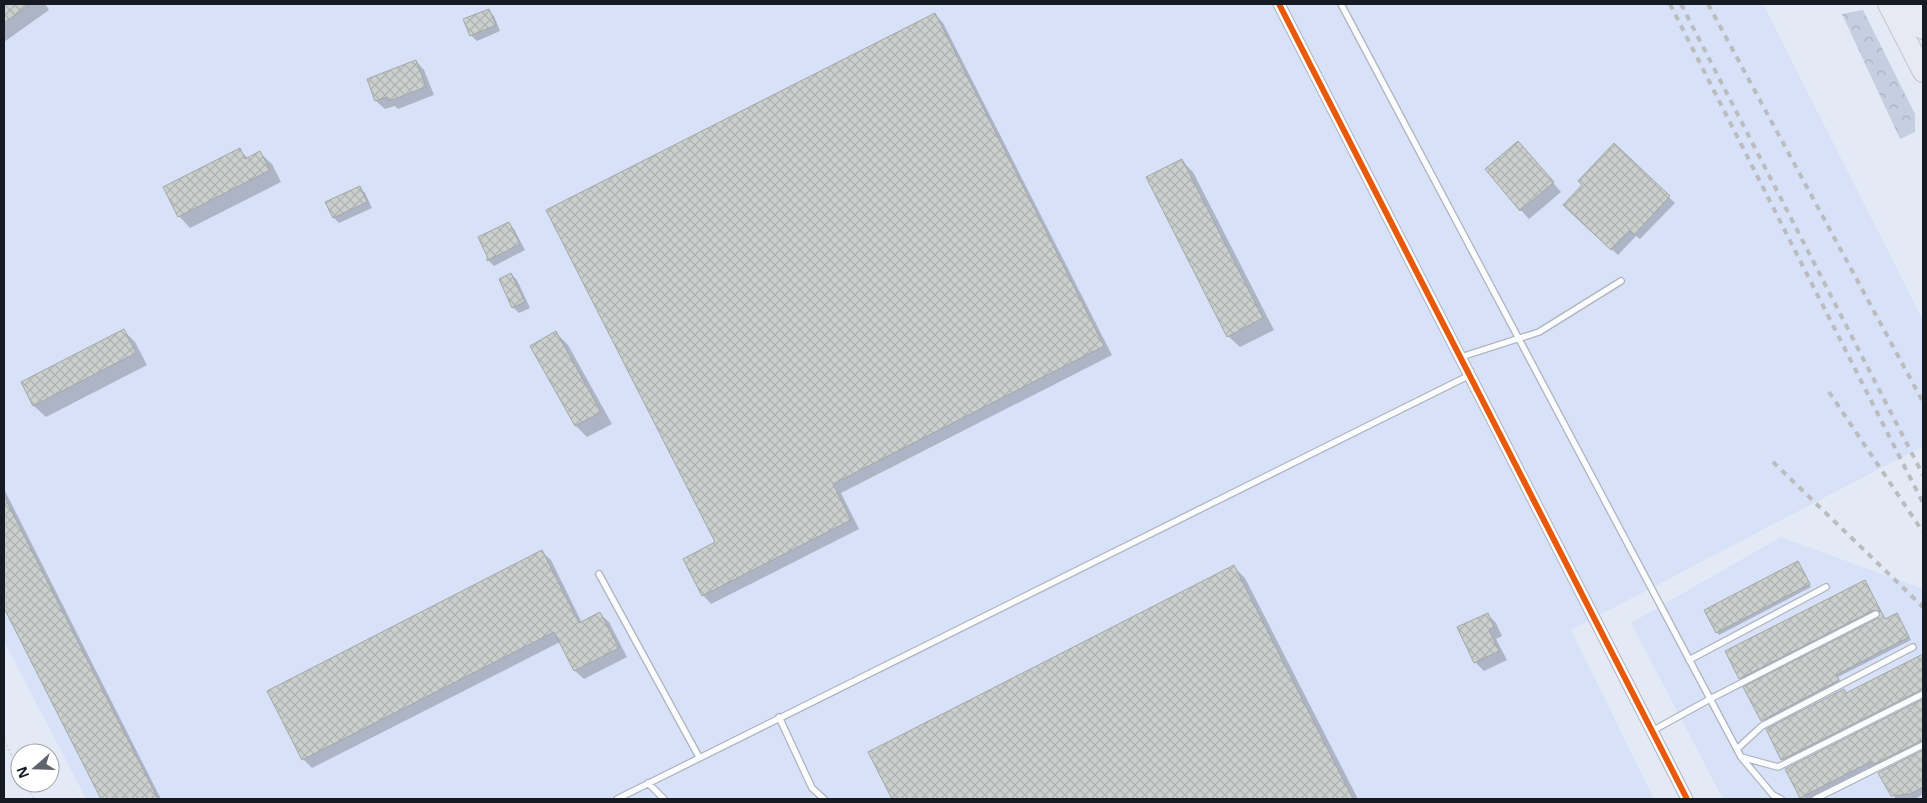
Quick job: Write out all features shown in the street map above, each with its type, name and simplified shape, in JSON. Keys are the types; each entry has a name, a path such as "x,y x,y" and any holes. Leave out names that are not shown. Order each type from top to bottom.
{"highway":[{"path":"1888,4 1923,72"},
{"path":"1910,4 1923,29"}],"street":[{"path":"1279,4 1687,799"}],"lane":[{"path":"1341,4 1741,757 1773,795 1781,799"},
{"path":"1461,357 1539,332 1622,281"},
{"path":"618,799 779,717 1470,375"},
{"path":"599,574 699,757"},
{"path":"1690,660 1826,587"},
{"path":"1652,731 1710,699 1876,614"},
{"path":"1737,749 1762,726 1913,648"},
{"path":"1741,757 1778,767 1923,694"},
{"path":"779,717 812,788 824,799"},
{"path":"1815,799 1923,745"},
{"path":"648,783 664,799"}],"path":[{"path":"4,740 10,752"}],"shaded area":[{"path":"4,4 1763,4 1923,320 1923,446 1571,630 1654,799 86,799 60,749 60,743 57,743 4,641"},
{"path":"1781,537 1923,589 1923,799 1723,799 1631,623"}],"green space":[{"path":"1863,10 1915,114 1915,132 1900,139 1842,14"}],"building":[{"path":"4,4 30,4 4,23"},
{"path":"489,9 496,25 470,36 463,19"},
{"path":"935,13 1104,346 833,484 851,520 702,596 683,559 715,542 546,210"},
{"path":"416,60 426,87 389,101 387,97 375,101 367,79"},
{"path":"1518,141 1554,182 1520,211 1485,169"},
{"path":"1614,143 1670,196 1634,235 1630,231 1611,250 1563,205 1582,185 1578,181"},
{"path":"240,148 245,159 260,151 270,170 178,217 163,187"},
{"path":"1182,159 1263,318 1227,337 1146,177"},
{"path":"360,186 367,202 333,218 325,202"},
{"path":"509,222 520,244 487,261 487,256 478,237"},
{"path":"511,273 525,302 512,308 499,279"},
{"path":"124,329 136,353 33,406 21,382"},
{"path":"556,331 601,412 575,426 530,346"},
{"path":"4,496 158,799 101,799 4,608"},
{"path":"542,550 579,623 600,612 619,648 574,671 554,632 302,760 267,691"},
{"path":"1798,561 1810,584 1716,633 1704,610"},
{"path":"1234,565 1353,799 892,799 868,752"},
{"path":"1865,580 1885,619 1897,613 1909,637 1836,675 1839,680 1761,721 1743,687 1878,618 1880,611 1874,610 1739,679 1725,651"},
{"path":"1488,613 1494,627 1489,630 1499,651 1474,663 1457,627"},
{"path":"1923,654 1923,689 1781,760 1766,729 1844,689 1846,693"},
{"path":"1923,699 1923,740 1874,764 1872,761 1800,798 1785,769"},
{"path":"1923,750 1923,787 1910,794 1891,796 1878,773"}],"railway":[{"path":"1670,4 1923,503"},
{"path":"1681,4 1923,475"},
{"path":"1708,4 1923,402"},
{"path":"1829,392 1923,532"},
{"path":"1773,462 1923,607"}],"cycle path":[{"path":"1279,4 1687,799"}]}
